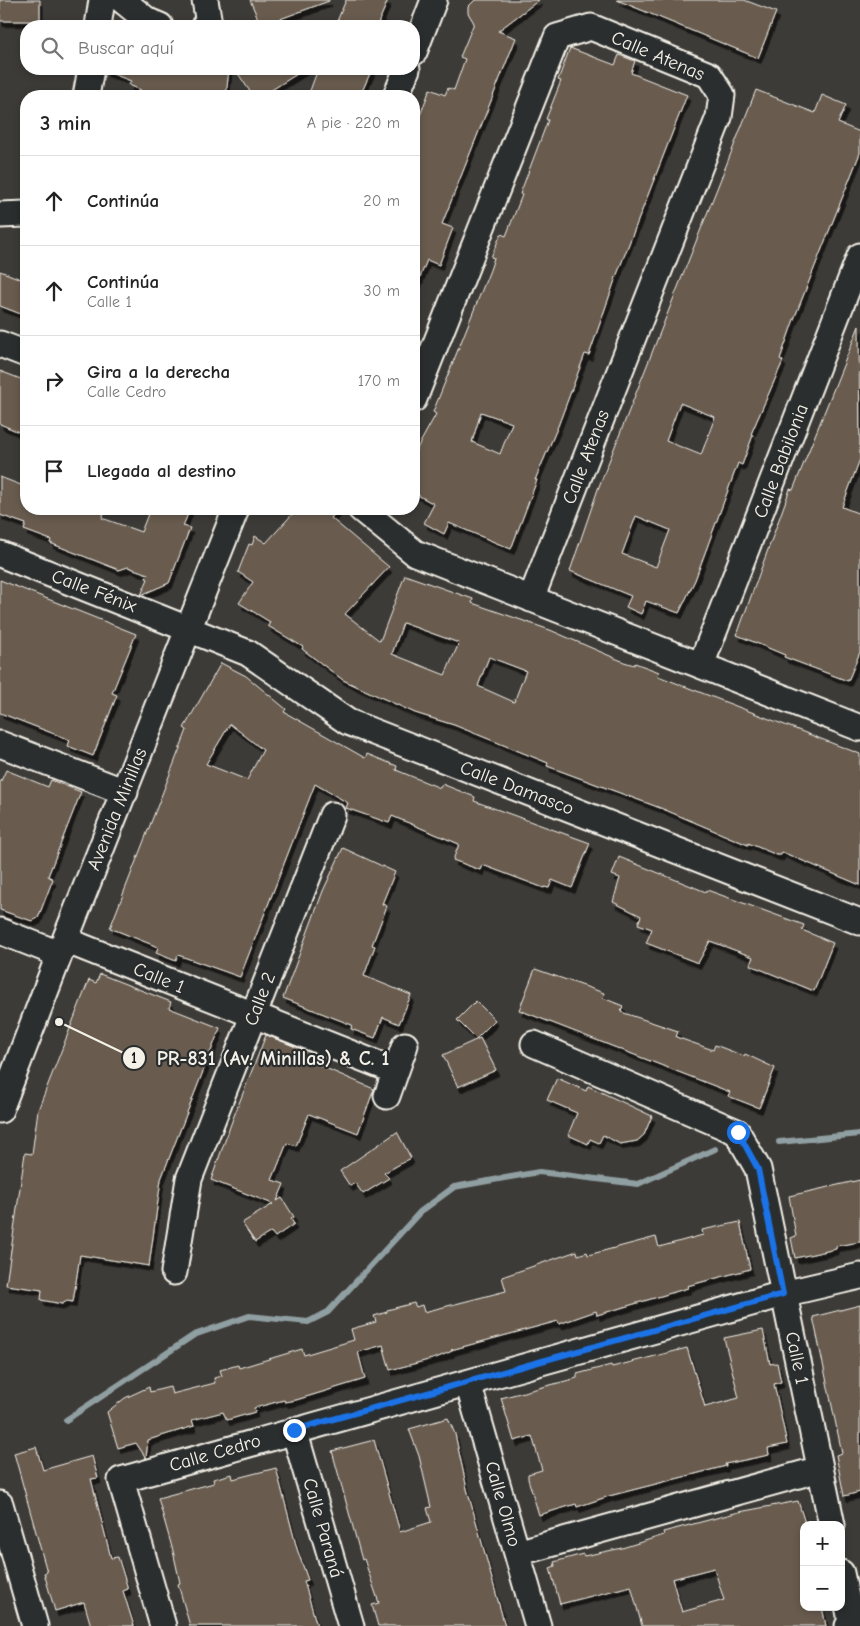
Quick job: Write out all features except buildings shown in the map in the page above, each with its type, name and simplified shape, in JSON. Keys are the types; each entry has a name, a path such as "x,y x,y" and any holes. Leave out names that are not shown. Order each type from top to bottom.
{"street":[{"path":"99,20 102,0"},
{"path":"122,0 147,20"},
{"path":"205,0 208,20"},
{"path":"420,36 434,0"},
{"name":"Calle Atenas","path":"420,384 557,37 592,28 709,75 722,95 719,117 530,599"},
{"path":"87,90 90,75"},
{"path":"398,90 405,75"},
{"path":"0,215 20,214"},
{"name":"Calle Babilonia","path":"701,665 860,256"},
{"path":"0,344 20,352"},
{"name":"Avenida Minillas","path":"0,1110 62,947 234,515"},
{"path":"369,515 415,553 860,728"},
{"name":"Calle Fénix","path":"0,554 189,628"},
{"name":"Calle Damasco","path":"189,628 248,653 348,722 860,922"},
{"path":"0,744 125,792"},
{"name":"Calle 2","path":"174,1272 189,1179 332,815"},
{"name":"Calle 1","path":"0,932 62,947 253,1016 395,1072"},
{"name":"Calle 1","path":"534,1044 738,1132 758,1169 831,1521"},
{"path":"387,1096 405,1045"},
{"name":"Calle Cedro","path":"163,1626 121,1480 783,1294 860,1276"},
{"name":"Calle Olmo","path":"468,1383 538,1626"},
{"name":"Calle Paraná","path":"294,1430 351,1626"},
{"path":"517,1553 820,1469"},
{"path":"0,1504 35,1626"},
{"path":"845,1592 851,1620 848,1626"}],"waterway":[{"path":"779,1142 860,1134"},
{"path":"66,1420 194,1335 249,1316 308,1322 328,1312 420,1212 454,1187 539,1172 638,1184 715,1149"}],"place":[{"name":"PR-831 (Av. Minillas) & C. 1","path":"59,1022"}],"route":[{"path":"294,1430 783,1294 758,1169 738,1132"}]}
